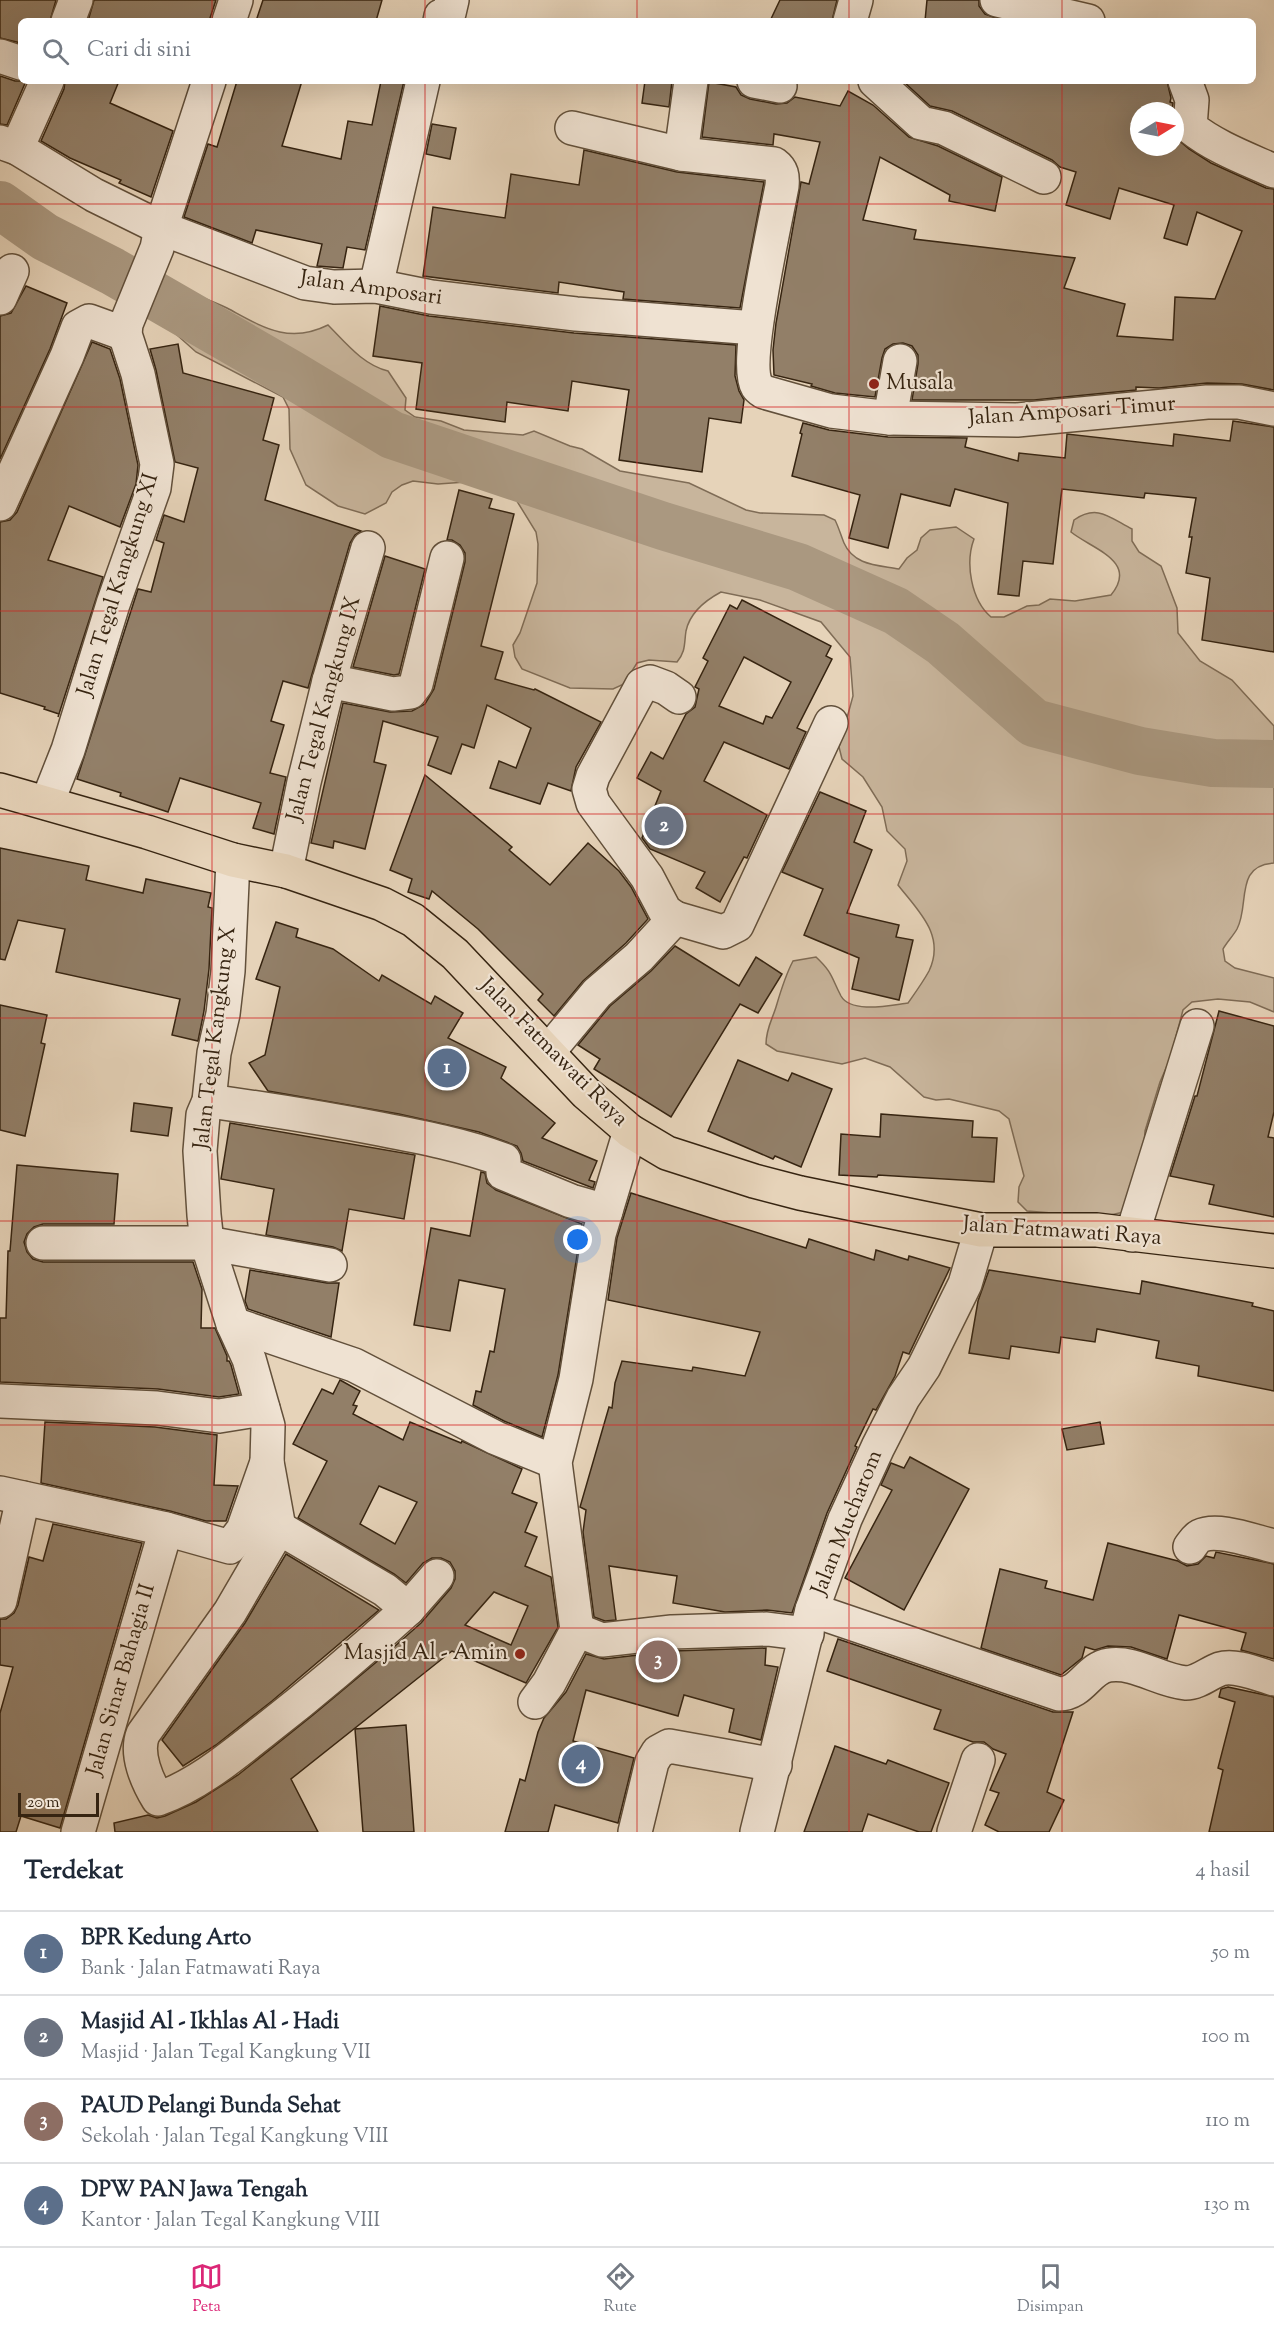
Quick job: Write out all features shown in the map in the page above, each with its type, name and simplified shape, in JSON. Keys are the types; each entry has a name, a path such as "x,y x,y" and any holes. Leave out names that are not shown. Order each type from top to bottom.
{"main road":[{"name":"Jalan Fatmawati Raya","path":"0,790 233,860 286,871 382,904 413,920 455,954 586,1093 630,1131 667,1153 754,1181 868,1208 981,1230 1097,1230 1274,1251"}],"street":[{"path":"70,18 76,0"},
{"path":"230,18 236,0"},
{"path":"441,18 449,13 452,0"},
{"path":"851,18 856,0"},
{"path":"997,0 1075,18"},
{"path":"0,56 18,62"},
{"name":"Jalan Amposari","path":"45,84 9,145 94,195 159,238 305,284 376,286 430,297 564,312 755,328"},
{"path":"0,504 78,327 90,321 127,326 159,238 208,84"},
{"path":"376,286 422,84"},
{"path":"681,154 692,84"},
{"path":"878,84 921,123 944,128 1044,177"},
{"path":"1186,84 1192,100 1190,127 1205,139 1274,171"},
{"path":"572,128 681,154 774,164 778,167 783,175 755,328"},
{"name":"Jalan Tegal Kangkung XI","path":"47,803 68,750 113,604 154,488 157,464 127,326"},
{"name":"Jalan Amposari Timur","path":"755,328 757,386 764,392 831,411 890,418 1017,420 1207,402 1239,402 1274,409"},
{"path":"890,418 900,361"},
{"name":"Jalan Tegal Kangkung IX","path":"286,871 304,782 329,681 368,548"},
{"path":"329,681 393,694 410,692 416,684 447,558"},
{"path":"679,697 666,688 650,682 642,685 593,776 589,789 593,803 647,877 665,911 675,918 723,932 737,925 831,723"},
{"name":"Jalan Tegal Kangkung X","path":"233,860 228,971 223,1014 214,1053 209,1101 203,1115 200,1151 207,1243 233,1324 249,1359 268,1426 267,1462 279,1528"},
{"path":"548,1052 597,993 639,957 675,918"},
{"path":"1132,1235 1197,1026"},
{"path":"209,1101 307,1115 475,1149 504,1160 503,1173 571,1202 606,1211"},
{"path":"535,1702 549,1683 577,1630 555,1462 576,1379 598,1234 630,1131"},
{"name":"Jalan Mucharom","path":"757,1832 810,1622 845,1519 903,1398 924,1367 965,1284 981,1230"},
{"path":"43,1243 207,1243 330,1265"},
{"path":"233,1324 354,1365 496,1438 555,1462"},
{"path":"0,1401 157,1408 219,1416 262,1409"},
{"path":"0,1601 11,1495 166,1529 230,1547 243,1530 267,1462"},
{"path":"408,1609 385,1590 279,1528 231,1612 143,1734 138,1746 150,1785 158,1799 179,1792 231,1757 408,1609 437,1576"},
{"name":"Jalan Sinar Bahagia II","path":"78,1832 166,1529"},
{"path":"1190,1546 1198,1537 1222,1534 1274,1546"},
{"path":"577,1630 602,1640 672,1632 756,1630 810,1622 1059,1694 1075,1691 1099,1668 1109,1665 1133,1668 1188,1683 1221,1669 1234,1668 1274,1679"},
{"path":"635,1832 652,1762 657,1752 669,1746 775,1765"},
{"path":"954,1832 978,1761"}],"shaded area":[{"path":"183,290 222,305 275,331 300,333 314,331 328,325 363,359 388,371 406,398 405,410 415,417 441,421 464,430 523,435 534,431 582,449 620,471 689,483 746,510 760,513 824,515 835,520 848,551 868,563 899,569 917,550 921,538 930,530 956,527 974,539 970,570 974,591 984,610 991,617 1004,617 1027,606 1039,605 1050,599 1075,601 1111,595 1118,583 1120,573 1109,557 1071,532 1074,520 1090,513 1103,514 1132,529 1132,541 1139,552 1161,566 1177,608 1178,633 1200,661 1232,680 1274,726 1274,863 1261,865 1248,878 1241,919 1223,949 1225,961 1235,968 1274,978 1274,1012 1250,1002 1218,999 1192,1002 1183,1010 1170,1059 1160,1082 1145,1131 1142,1177 1128,1211 1102,1217 1027,1211 1018,1202 1019,1187 1024,1176 1009,1119 999,1111 949,1099 936,1100 924,1097 890,1067 865,1058 842,1064 777,1051 766,1044 767,1034 785,978 793,961 816,957 829,971 846,1002 862,1007 872,1007 908,1003 929,971 933,958 934,946 927,924 898,885 907,861 905,849 887,831 882,807 863,777 842,759 839,747 853,696 850,657 821,622 760,600 721,592 704,603 691,618 683,651 677,662 649,660 637,663 624,684 613,689 570,688 522,669 515,657 513,645 520,633 537,583 538,544 536,532 515,498 492,483 480,481 438,484 413,481 402,485 392,492 386,503 365,514 338,506 306,485 290,449 289,409 283,397 196,352 168,327 171,295"}],"building":[{"path":"0,0 56,0 51,18 18,18 18,42 0,38"},
{"path":"94,0 216,0 210,18 89,18"},
{"path":"263,0 382,0 377,18 257,18"},
{"path":"780,0 837,0 833,18 771,18"},
{"path":"927,0 979,0 979,6 985,14 996,18 925,18"},
{"path":"0,76 18,81 18,84 25,84 7,125 0,124"},
{"path":"65,84 118,84 110,103 173,131 151,197 119,183 121,180 70,158 41,141"},
{"path":"236,84 301,84 282,146 341,159 348,121 372,125 380,84 403,84 365,250 347,247 343,268 317,266 322,244 256,230 252,243 184,217 208,144 217,147"},
{"path":"645,84 672,84 669,107 642,103"},
{"path":"709,84 736,87 741,95 750,99 776,104 787,103 795,97 840,106 848,91 873,105 909,137 938,146 1002,177 995,211 949,201 950,195 880,157 863,220 916,230 914,239 1075,258 1064,288 1125,304 1117,336 1173,340 1175,297 1215,299 1242,231 1197,212 1187,245 1164,238 1174,205 1119,188 1110,219 1066,205 1076,172 1060,167 1052,160 952,111 930,106 906,84 1168,84 1170,102 1130,102 1130,156 1184,156 1184,145 1211,163 1266,188 1274,189 1274,390 1242,384 1207,383 1159,388 1136,387 1136,390 1034,400 912,400 918,355 912,346 903,343 893,344 885,349 875,397 835,393 811,386 812,384 774,375 773,350 776,323 801,182 809,184 820,142 774,134 773,145 702,137"},
{"path":"432,124 456,128 450,159 426,154"},
{"path":"584,150 677,172 764,182 740,308 623,299 624,292 559,282 558,293 423,276 433,207 505,218 511,174 579,185"},
{"path":"26,286 67,303 50,349 0,459 0,316 11,313"},
{"path":"380,306 429,316 574,333 736,345 735,376 744,400 741,423 709,418 702,472 619,460 629,390 572,381 568,411 507,402 505,422 416,409 422,363 373,356"},
{"path":"92,342 110,349 120,379 138,465 136,484 120,527 69,506 48,560 103,577 59,714 44,709 45,707 0,693 0,522 10,520 17,512"},
{"path":"178,344 183,373 274,398 263,440 279,445 265,500 361,531 350,543 308,688 283,681 271,721 284,725 270,773 286,777 274,834 253,828 261,803 180,778 168,812 120,796 121,793 77,779 138,589 151,592 164,543 156,540 164,515 184,522 198,468 175,462 150,349"},
{"path":"1233,421 1274,427 1274,652 1202,640 1210,578 1186,573 1196,498 1145,493 1144,498 1062,489 1053,564 1023,561 1019,596 998,594 1008,503 955,489 950,506 901,494 888,548 849,538 860,495 792,476 803,423 829,430 888,437 967,438 965,447 1018,461 1019,453 1065,458 1067,434 1173,446 1174,434 1230,441"},
{"path":"459,490 492,499 489,508 514,514 481,646 503,652 495,679 535,689 601,722 576,767 571,791 548,783 540,804 490,788 499,761 516,768 531,728 487,705 474,748 462,744 451,774 428,765 438,737 383,721 374,762 386,765 365,849 334,841 333,848 311,843 343,703 390,712 412,711 425,704 434,689 465,562 465,553 460,545 447,540"},
{"path":"385,556 425,569 399,674 394,675 353,667"},
{"path":"742,600 831,646 826,656 832,659 797,728 806,732 789,769 724,742 704,781 767,815 747,858 744,857 720,902 696,888 705,872 650,849 642,838 661,791 637,778 651,752 663,759 686,714 695,707 699,689 695,687 708,661 703,658 730,605 737,609","holes":["744,657 791,682 772,718 766,716 763,724 719,706"]},
{"path":"425,775 512,847 509,850 550,885 588,843 619,871 631,887 648,919 626,943 583,981 554,1016 538,1000 543,994 478,929 432,891 429,899 408,892 412,879 390,870"},
{"path":"820,792 866,811 854,842 872,850 847,913 899,925 896,937 913,940 899,1000 852,989 859,958 804,935 823,889 782,872"},
{"path":"0,848 89,866 86,880 143,893 146,879 211,893 208,907 212,908 209,969 198,1041 172,1035 180,999 56,972 65,929 18,920 5,960 0,959"},
{"path":"276,922 298,929 296,937 333,949 379,981 382,975 431,1004 435,996 463,1013 448,1038 506,1067 501,1078 555,1123 542,1138 597,1161 589,1180 595,1182 593,1188 523,1161 517,1146 479,1132 399,1114 268,1091 249,1063 265,1055 280,987 256,979"},
{"path":"675,946 739,986 756,957 782,974 758,1013 740,1004 671,1117 594,1069 600,1059 578,1045 610,1006 651,971"},
{"path":"0,1005 47,1015 41,1043 45,1044 25,1136 0,1130"},
{"path":"1219,1011 1274,1026 1274,1112 1268,1137 1274,1138 1274,1217 1209,1204 1214,1185 1170,1176 1195,1096 1197,1096"},
{"path":"738,1060 788,1081 792,1073 832,1089 801,1167 775,1156 773,1159 708,1131"},
{"path":"134,1103 172,1108 168,1136 131,1131"},
{"path":"881,1114 973,1121 972,1137 997,1138 994,1182 839,1175 841,1134 880,1137"},
{"path":"230,1123 415,1155 404,1219 349,1209 342,1251 333,1247 266,1235 274,1189 221,1179"},
{"path":"17,1165 118,1174 114,1224 43,1224 34,1227 27,1234 24,1242 27,1252 33,1259 43,1262 193,1262 202,1289 201,1328 215,1328 227,1361 231,1365 239,1394 219,1397 158,1389 0,1382 0,1318 6,1318 8,1251 10,1251"},
{"path":"481,1172 485,1173 487,1183 496,1190 582,1224 558,1375 542,1437 473,1405 476,1391 481,1392 490,1351 494,1352 505,1289 459,1280 450,1331 414,1325 431,1228 470,1236"},
{"path":"631,1193 806,1248 809,1239 874,1260 876,1250 908,1260 909,1256 950,1268 909,1354 903,1352 895,1376 876,1410 873,1409 855,1446 857,1447 827,1513 792,1613 767,1610 725,1612 673,1603 677,1576 609,1566 616,1620 605,1621 594,1617 583,1532 586,1510 580,1507 609,1407 612,1408 615,1383 622,1361 692,1371 693,1367 745,1376 760,1332 608,1300 617,1238"},
{"path":"250,1270 339,1283 331,1337 248,1309 245,1301"},
{"path":"989,1270 1140,1294 1142,1281 1253,1303 1252,1306 1274,1311 1274,1391 1198,1376 1199,1366 1156,1358 1159,1341 1097,1329 1095,1342 1061,1337 1059,1353 1011,1346 1009,1359 969,1353 978,1301"},
{"path":"340,1380 360,1391 353,1405 357,1406 353,1414 403,1440 410,1422 461,1443 462,1441 522,1469 512,1493 537,1503 525,1532 537,1537 525,1566 551,1577 558,1627 526,1683 452,1651 291,1779 318,1832 115,1832 114,1823 148,1815 157,1818 165,1816 196,1802 238,1775 386,1654 421,1623 451,1588 455,1579 455,1571 450,1562 441,1558 432,1558 423,1563 406,1583 298,1518 327,1461 293,1444 322,1389 333,1394","holes":["379,1486 417,1502 395,1544 360,1524","494,1592 528,1606 511,1645 465,1625"]},
{"path":"45,1422 155,1427 217,1435 214,1485 238,1486 226,1521 206,1521 41,1483"},
{"path":"1100,1422 1104,1444 1067,1450 1062,1429"},
{"path":"910,1457 969,1489 904,1610 845,1578 892,1490 881,1485 891,1463 904,1468"},
{"path":"53,1524 142,1543 60,1828 21,1816 16,1832 0,1832 0,1713 13,1667 0,1665 0,1619 6,1619 14,1613 29,1557 43,1561"},
{"path":"1108,1543 1178,1561 1187,1566 1198,1564 1206,1556 1214,1558 1216,1552 1274,1564 1274,1659 1241,1650 1246,1633 1179,1615 1167,1659 1131,1647 1108,1646 1095,1650 1085,1647 1082,1658 1061,1675 981,1648 1000,1569 1047,1581 1045,1588 1093,1600"},
{"path":"286,1554 379,1610 272,1701 216,1745 183,1766 162,1740 245,1623"},
{"path":"838,1639 1053,1712 1073,1712 1047,1792 1064,1800 1049,1832 999,1832 985,1825 999,1793 990,1790 1006,1754 993,1749 984,1742 973,1742 934,1729 941,1710 827,1671"},
{"path":"766,1648 765,1665 778,1667 761,1740 729,1732 734,1709 684,1695 678,1716 586,1690 573,1741 634,1758 618,1823 555,1805 548,1832 505,1832 520,1779 525,1781 544,1718 566,1692 586,1654 604,1659 673,1651"},
{"path":"1228,1687 1274,1697 1274,1832 1209,1832 1223,1770 1218,1768 1235,1702 1219,1697 1221,1689"},
{"path":"406,1725 414,1832 363,1832 355,1729"},
{"path":"835,1746 886,1764 888,1760 949,1783 931,1832 919,1832 868,1814 862,1832 804,1832"}],"waterway":[{"path":"0,205 45,237 112,271 392,435 663,526 798,567 896,611 943,643 1034,723 1140,751 1213,763 1274,764"}],"place":[{"name":"Musala","path":"874,384"},
{"name":"Masjid Al - Ikhlas Al - Hadi","path":"664,826"},
{"name":"BPR Kedung Arto","path":"447,1068"},
{"name":"Masjid Al - Amin","path":"520,1654"},
{"name":"PAUD Pelangi Bunda Sehat","path":"658,1660"},
{"name":"DPW PAN Jawa Tengah","path":"581,1764"}]}
